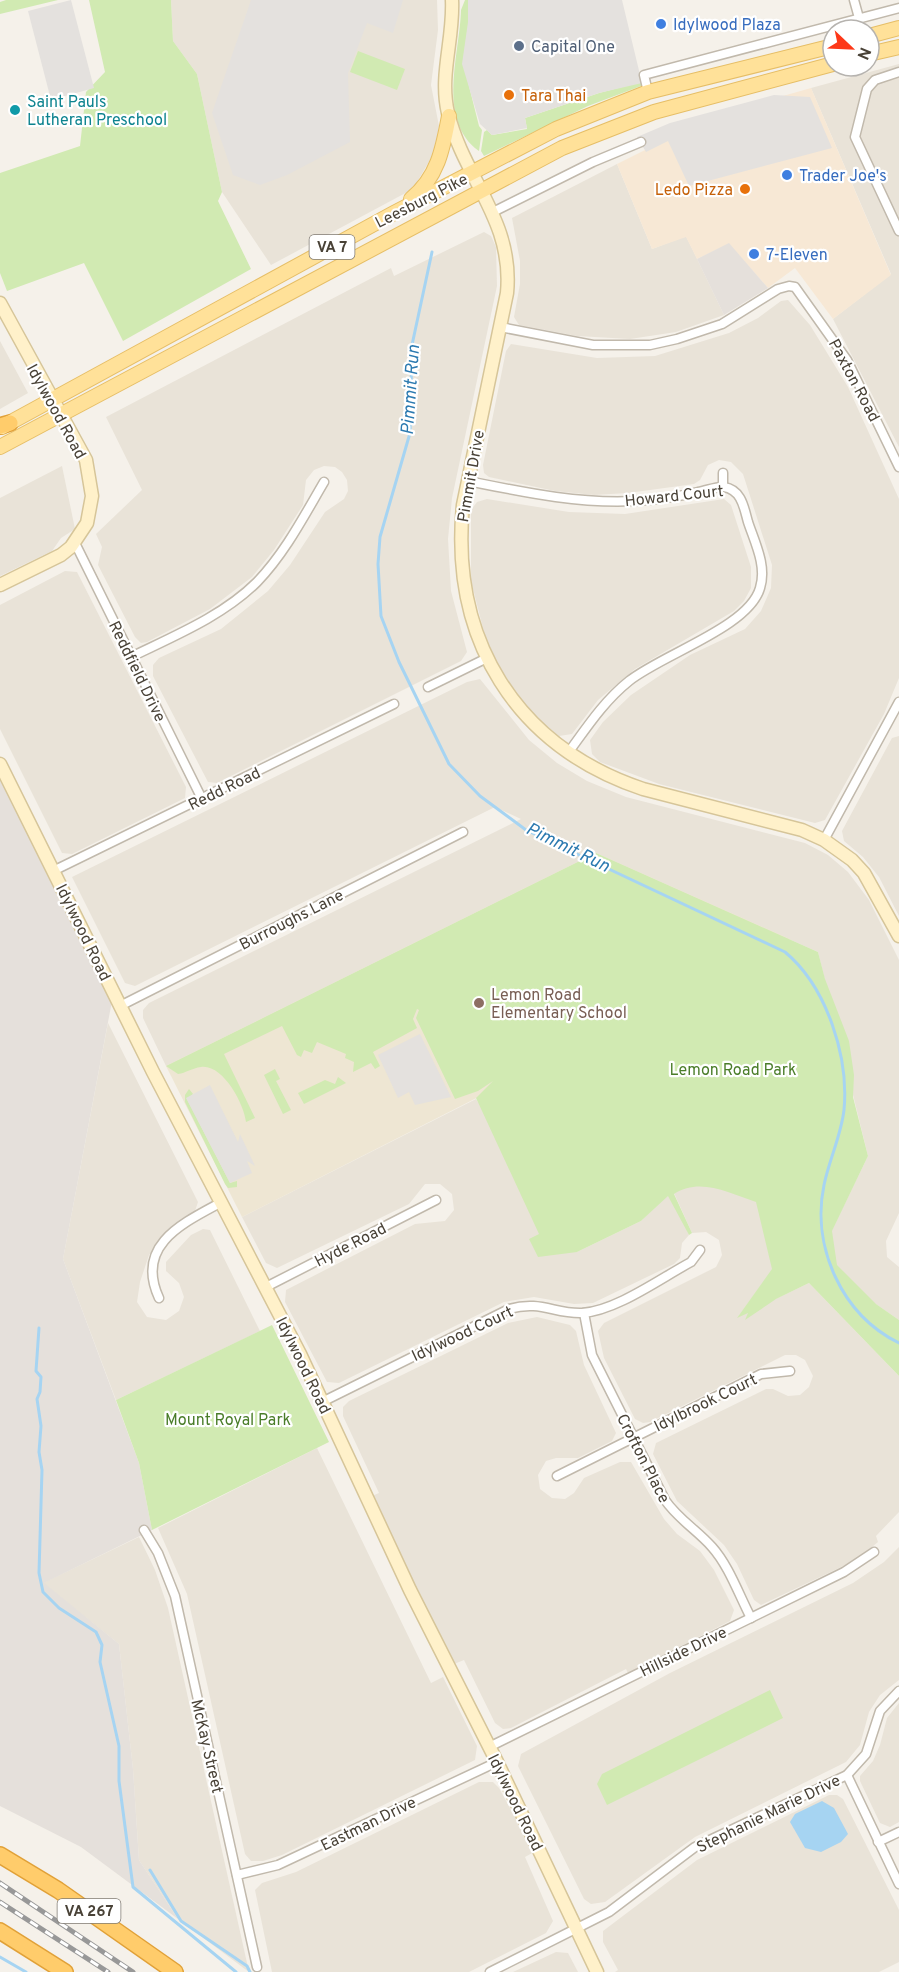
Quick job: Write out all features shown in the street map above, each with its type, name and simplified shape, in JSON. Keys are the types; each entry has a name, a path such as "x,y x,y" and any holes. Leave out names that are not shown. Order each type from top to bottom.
{"highway":[{"name":"VA 267","path":"0,1855 81,1905 175,1972"},
{"path":"0,1931 65,1972"}],"main road":[{"name":"Pimmit Drive","path":"452,0 451,37 445,85 449,116 502,234 508,264 507,293 468,481 461,530 462,578 470,616 487,658 520,709 542,732 568,753 626,783 802,830 838,849 864,873 899,936"},
{"path":"881,33 899,28"},
{"path":"881,51 899,47"},
{"name":"Leesburg Pike","path":"3,426 394,213 556,129 648,92 821,49"},
{"name":"Leesburg Pike","path":"0,447 562,148 605,129 654,112 821,67"},
{"path":"394,213 429,180 438,164 449,116"},
{"name":"Idylwood Road","path":"0,303 86,460 92,484 87,523 75,543 61,555 0,585"},
{"name":"Idylwood Road","path":"0,764 120,1006 322,1402 410,1590 497,1762 597,1972"}],"street":[{"path":"854,0 859,18 899,8"},
{"path":"648,92 644,75 821,28"},
{"path":"899,72 875,80 867,89 855,137 899,231"},
{"path":"493,212 593,162 641,142"},
{"name":"Paxton Road","path":"500,327 592,345 650,345 677,339 722,324 785,286 795,287 851,367 899,467"},
{"path":"723,473 723,487"},
{"name":"Howard Court","path":"468,481 548,497 597,501 663,498 723,487 731,489 741,499 761,561 762,580 756,598 747,611 735,620 667,656 629,681 604,705 568,753"},
{"path":"131,657 196,625 257,582 285,547 324,482"},
{"name":"Reddfield Drive","path":"75,543 202,799"},
{"path":"428,687 487,658"},
{"path":"824,840 896,715 899,702"},
{"name":"Redd Road","path":"53,871 394,704"},
{"name":"Burroughs Lane","path":"120,1006 463,832"},
{"name":"Hyde Road","path":"264,1288 436,1200"},
{"path":"159,1298 151,1278 151,1268 157,1251 172,1232 220,1203"},
{"name":"Idylwood Court","path":"322,1402 509,1309 533,1304 584,1313 608,1306 692,1262 700,1250"},
{"name":"Crofton Place","path":"584,1313 592,1355 632,1438 674,1513 702,1537 722,1559 751,1618"},
{"name":"Idylbrook Court","path":"557,1476 761,1374 790,1371"},
{"name":"McKay Street","path":"144,1530 158,1553 175,1596 256,1967"},
{"name":"Hillside Drive","path":"489,1747 844,1572 874,1552"},
{"name":"Stephanie Marie Drive","path":"490,1972 578,1930 625,1902 695,1847 847,1775 866,1754 880,1711 899,1691"},
{"name":"Eastman Drive","path":"237,1875 278,1865 497,1762"},
{"path":"847,1775 899,1884"},
{"path":"878,1842 899,1832"}],"shaded area":[{"path":"71,0 94,88 51,100 28,11"},
{"path":"171,0 437,0 438,30 431,85 439,126 434,153 413,189 271,265 222,192 197,74 173,41"},
{"path":"251,0 403,0 393,33 367,23 348,73 350,142 287,175 260,185 233,175 212,113"},
{"name":"Idylwood Plaza","path":"468,0 622,0 642,83 599,93 525,118 527,128 492,135 480,124 462,64 468,22"},
{"path":"899,64 899,447 833,319 891,274 811,88 848,78 881,78 881,69"},
{"path":"811,88 891,275 833,319 795,268 768,288 729,244 697,259 686,237 652,249 617,164 645,150 672,128"},
{"path":"774,95 810,97 832,148 689,186 668,141 646,152 637,137 670,123"},
{"path":"617,164 652,249 686,236 724,315 676,332 630,339 577,336 519,325 514,317 520,284 520,261 512,218"},
{"path":"484,232 491,236 496,247 497,286 452,498 448,539 451,591 467,652 461,661 217,783 208,782 153,676 153,665 159,658 221,629 268,591 290,565 325,512 344,499 348,491 347,480 335,467 324,466 314,470 306,480 303,505 274,550 252,577 210,609 141,643 135,637 98,565 102,547 96,534 142,490 106,417 391,268 394,276"},
{"path":"729,243 768,288 724,315 697,259"},
{"path":"788,300 810,325 848,387 899,499 899,678 884,714 825,820 815,823 659,784 600,762 592,754 590,740 603,722 631,695 690,655 745,629 761,611 771,588 772,565 743,474 731,462 719,460 708,465 700,480 694,484 594,495 555,491 489,477 484,473 483,465 506,351 511,344 597,358 655,356 729,333 758,318 781,301"},
{"path":"0,341 28,393 0,409"},
{"path":"62,466 75,529 61,538 52,551 0,576 0,498"},
{"path":"487,499 569,512 625,514 724,499 731,505 751,567 751,588 744,601 734,611 635,669 598,700 572,734 559,736 539,720 520,698 498,665 486,640 471,581 471,510 477,502"},
{"path":"65,571 77,572 186,787 185,798 72,854 62,853 0,729 0,605"},
{"path":"480,679 529,740 557,763 587,781 626,797 805,843 828,855 848,872 869,900 899,960 899,1213 886,1241 887,1257 899,1267 899,1320 816,1263 868,1156 818,952 596,853 166,1066 143,1018 143,1010 149,1003 521,819 495,807 135,986 125,983 72,877 467,682"},
{"path":"899,736 899,916 879,877 863,857 844,841 842,831 892,738"},
{"path":"0,775 112,1001 63,1259 139,1463 152,1530 44,1583 119,1644 133,1769 139,1860 178,1919 81,1847 0,1806"},
{"name":"Lemon Road Elementary School","path":"596,853 790,939 242,1217 166,1066"},
{"path":"108,1023 198,1202 195,1211 169,1229 149,1255 140,1282 137,1302 147,1317 166,1320 179,1311 184,1297 179,1283 166,1271 166,1262 191,1235 203,1229 210,1230 260,1331 116,1400 63,1259"},
{"path":"420,1034 451,1097 415,1105 409,1092 398,1098 378,1055"},
{"path":"210,1085 238,1142 240,1134 255,1166 247,1161 252,1173 230,1183 186,1098"},
{"path":"476,1099 577,1252 641,1221 670,1193 689,1235 682,1243 680,1258 674,1264 593,1303 574,1304 534,1297 504,1302 339,1383 327,1382 285,1302 286,1290 415,1224 445,1221 454,1210 452,1194 440,1184 425,1184 409,1204 277,1268 266,1263 242,1217"},
{"path":"706,1176 757,1202 773,1269 738,1317 809,1283 899,1376 899,1512 876,1536 878,1542 856,1560 761,1605 754,1600 737,1564 724,1545 677,1501 653,1454 656,1443 766,1389 773,1389 788,1396 800,1395 809,1387 813,1376 805,1360 796,1355 785,1355 650,1422 643,1423 635,1419 604,1358 598,1331 604,1323 716,1267 722,1255 719,1240 706,1232 692,1233 674,1193"},
{"path":"537,1317 570,1325 576,1331 584,1365 616,1433 612,1441 578,1458 556,1458 546,1461 538,1475 540,1489 552,1498 565,1499 574,1493 584,1478 620,1462 631,1462 664,1519 677,1534 700,1551 714,1570 734,1610 730,1621 628,1673 626,1669 511,1728 503,1729 495,1723 464,1660 454,1664 372,1496 379,1493 343,1416 343,1407 349,1401 508,1323"},
{"path":"317,1448 431,1683 443,1677 477,1746 475,1760 282,1855 263,1861 251,1861 245,1854 187,1594 158,1528"},
{"path":"139,1537 155,1570 168,1608 249,1972 178,1919 139,1860 133,1769 119,1644 43,1583"},
{"path":"899,1547 899,1680 880,1695 869,1712 860,1745 846,1762 695,1837 605,1902 591,1904 584,1899 518,1766 521,1754 670,1673 853,1583 884,1562"},
{"path":"899,1703 899,1822 890,1827 880,1823 860,1781 860,1776 873,1761 887,1718"},
{"path":"479,1782 493,1782 499,1788 534,1852 525,1857 553,1921 546,1933 469,1972 272,1972 255,1890 262,1883 296,1872"},
{"path":"829,1795 837,1795 843,1799 899,1910 899,1962 879,1972 615,1972 618,1970 603,1942 603,1931 697,1860"},
{"path":"556,1952 568,1953 578,1972 513,1972"}],"green space":[{"path":"58,0 0,14 0,2"},
{"path":"89,0 171,0 173,41 197,74 222,192 218,201 251,269 123,341 84,263 7,291 0,273 0,173 80,146 86,92 105,72"},
{"path":"465,0 475,0 468,3 468,35 463,62 479,126 482,130 479,151 466,138 458,122 454,104 455,66 461,10"},
{"path":"358,51 405,69 397,90 350,72"},
{"path":"641,82 641,86 588,106 484,156 481,151 484,132 487,130 492,135 527,129 525,118 599,93"},
{"name":"Lemon Road Park","path":"596,853 818,952 825,979 849,1041 854,1075 853,1097 868,1156 832,1231 837,1265 876,1304 899,1320 899,1376 809,1283 776,1299 745,1320 748,1313 737,1318 772,1269 756,1202 725,1191 694,1187 674,1194 692,1233 689,1235 668,1196 641,1221 577,1252 538,1257 529,1239 539,1234 476,1098 493,1081 478,1091 455,1099 416,1018 419,1010 417,1009 413,1019 417,1028 373,1052 380,1066 375,1069 371,1063 353,1072 354,1062 345,1058 346,1054 317,1042 312,1053 304,1050 301,1057 297,1055 282,1026 224,1054 255,1118 246,1122 237,1096 217,1072 201,1067 178,1074 166,1066"},
{"path":"275,1069 280,1079 276,1081 291,1110 283,1114 264,1075"},
{"path":"338,1077 346,1083 304,1104 298,1093 325,1080 335,1084"},
{"path":"189,1089 193,1094 187,1099 230,1183 237,1181 237,1187 228,1188 225,1184 185,1102 185,1095"},
{"name":"Mount Royal Park","path":"272,1325 329,1442 152,1530 139,1463 116,1400"},
{"path":"770,1690 783,1718 607,1805 597,1784 602,1774"}],"water":[{"path":"822,1801 834,1808 848,1834 841,1842 821,1852 805,1848 790,1822 795,1814"}],"waterway":[{"name":"Pimmit Run","path":"432,252 412,345 410,433 380,537 378,564 381,616 399,662 449,764 480,796 526,830 785,952 813,984 832,1024 839,1046 845,1089 842,1120 826,1176 821,1208 822,1232 827,1255 835,1277 861,1315 879,1331 899,1343"},
{"path":"39,1328 36,1371 41,1377 37,1399 41,1426 39,1452 42,1470 39,1573 43,1592 59,1608 96,1632 102,1645 100,1662 119,1746 119,1781 133,1887 236,1972"},
{"path":"150,1870 181,1921 247,1966 250,1972"},
{"path":"0,1957 26,1972"}],"railway":[{"path":"0,1883 133,1972"},
{"path":"0,1902 108,1972"}],"place":[{"name":"Idylwood Plaza","path":"661,24"},
{"name":"Capital One","path":"519,46"},
{"name":"Tara Thai","path":"509,95"},
{"name":"Saint Pauls Lutheran Preschool","path":"15,110"},
{"name":"Trader Joe's","path":"787,175"},
{"name":"Ledo Pizza","path":"745,189"},
{"name":"7-Eleven","path":"754,254"},
{"name":"Lemon Road Elementary School","path":"479,1003"}]}
